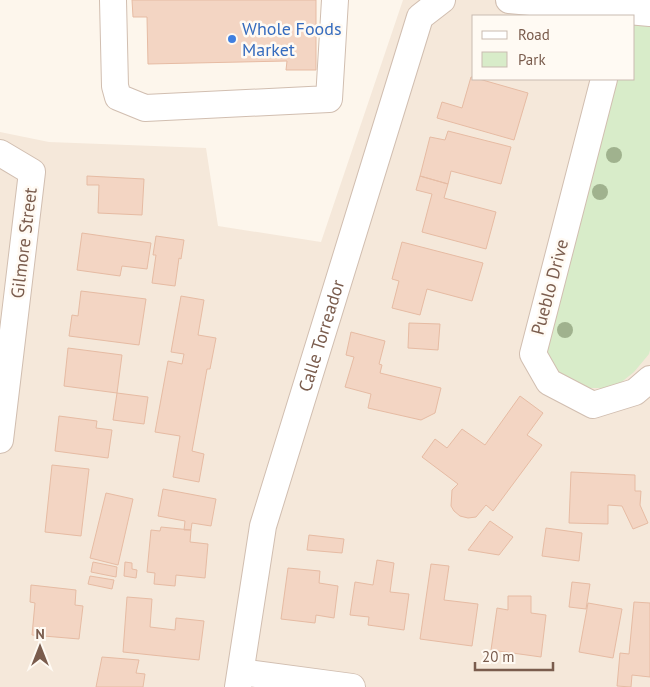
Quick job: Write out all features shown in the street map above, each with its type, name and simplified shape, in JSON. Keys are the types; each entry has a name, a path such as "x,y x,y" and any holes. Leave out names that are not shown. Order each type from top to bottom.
{"street":[{"path":"114,0 114,86 118,97 145,108 330,99 336,0"},
{"name":"Calle Torreador","path":"240,679 263,526 420,17 442,0"},
{"path":"509,0 621,14 650,13"},
{"name":"Pueblo Drive","path":"604,80 533,354 549,382 593,405 634,392 650,379"},
{"name":"Gilmore Street","path":"0,153 32,172 0,440"},
{"path":"240,679 352,687"}],"shaded area":[{"path":"403,0 650,0 650,687 0,687 0,132 49,142 206,148 218,226 321,242"}],"green space":[{"path":"635,20 650,21 649,354 634,372 619,384 605,388 589,388 561,375 541,351 611,80 635,80"}],"building":[{"name":"Whole Foods Market","path":"132,0 316,0 316,70 286,70 287,61 148,64 147,17 133,17"},
{"path":"471,77 472,80 482,80 528,93 514,140 437,118 442,102 462,108"},
{"path":"448,131 511,147 501,184 451,171 448,184 420,176 430,137 445,140"},
{"path":"87,176 144,179 142,215 98,213 99,185 87,185"},
{"path":"420,176 448,184 444,198 496,212 486,249 422,232 432,194 416,190"},
{"path":"82,233 151,243 147,269 122,266 120,276 77,270"},
{"path":"156,236 184,240 175,286 152,283 156,255 153,255"},
{"path":"402,242 483,263 472,301 427,289 420,315 392,308 399,281 392,279"},
{"path":"81,291 146,299 139,345 69,336 72,315 78,316"},
{"path":"181,296 204,300 198,335 216,338 210,369 207,369 192,451 204,454 199,482 173,477 180,436 155,432 168,361 182,364 184,354 171,352"},
{"path":"409,323 440,324 438,350 408,348"},
{"path":"351,332 385,341 379,364 382,365 380,373 441,388 435,413 421,420 368,408 371,394 345,387 354,357 346,355"},
{"path":"68,348 122,355 117,393 64,386"},
{"path":"117,393 148,397 144,424 113,420"},
{"path":"520,396 543,413 527,435 542,445 493,511 486,505 476,517 460,516 451,506 452,490 458,484 422,457 435,439 447,448 462,429 485,445"},
{"path":"59,416 97,421 96,428 112,430 108,458 55,451"},
{"path":"52,465 89,469 81,536 45,532"},
{"path":"571,472 635,475 635,491 641,491 640,505 648,523 633,529 622,506 608,505 608,524 569,523"},
{"path":"163,489 216,499 211,526 192,523 191,530 184,530 185,521 158,516"},
{"path":"106,493 133,499 118,565 90,558"},
{"path":"490,521 513,537 499,555 468,550"},
{"path":"161,527 191,530 190,542 208,544 205,578 176,575 175,586 154,584 155,573 147,572 151,530 160,531"},
{"path":"546,528 582,533 579,561 542,556"},
{"path":"309,535 344,539 342,553 307,550"},
{"path":"377,560 394,563 390,592 409,594 404,630 368,625 369,617 350,615 355,582 373,585"},
{"path":"93,562 117,567 116,577 91,572"},
{"path":"125,562 132,563 132,569 137,570 136,578 124,576"},
{"path":"431,564 449,566 444,600 478,604 472,646 420,639"},
{"path":"288,568 320,571 319,583 338,586 334,618 316,615 315,623 281,619"},
{"path":"90,576 114,580 112,589 88,584"},
{"path":"572,582 590,584 586,609 569,607"},
{"path":"31,585 76,590 75,605 83,606 79,639 32,635 35,603 30,602"},
{"path":"508,596 531,596 531,613 546,615 541,657 491,650 497,608 508,610"},
{"path":"127,597 152,599 150,627 175,630 176,618 204,621 199,660 123,652"},
{"path":"634,602 650,603 650,677 632,675 631,687 617,686 620,653 629,654"},
{"path":"588,603 622,609 613,658 579,652"},
{"path":"102,657 139,660 136,673 145,674 143,687 96,687"}],"place":[{"name":"Whole Foods Market","path":"232,39"}]}
